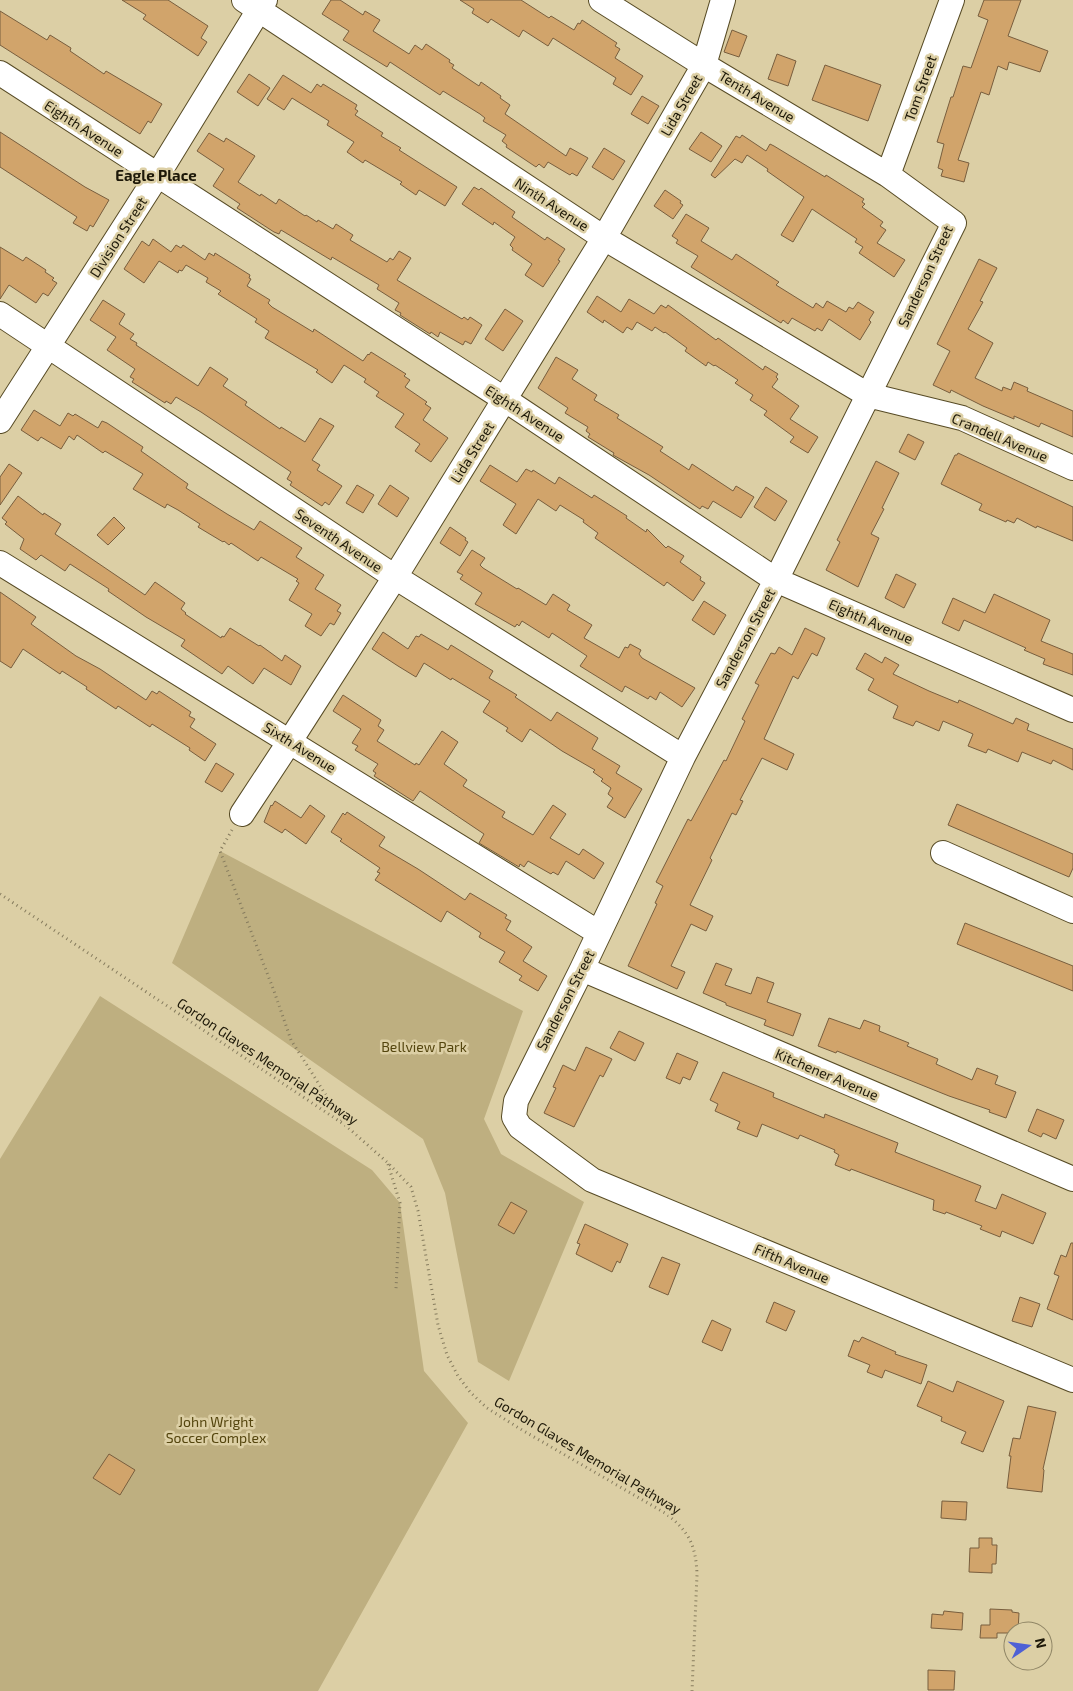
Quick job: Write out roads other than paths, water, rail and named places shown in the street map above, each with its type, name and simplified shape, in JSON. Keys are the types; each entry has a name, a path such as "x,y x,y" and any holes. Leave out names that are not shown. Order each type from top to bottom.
{"street":[{"name":"Tenth Avenue","path":"601,0 704,65 888,175"},
{"name":"Lida Street","path":"242,814 395,577 604,238 704,65 723,0"},
{"name":"Tom Street","path":"888,175 952,0"},
{"name":"Division Street","path":"0,421 157,176 256,3"},
{"name":"Ninth Avenue","path":"256,3 604,238 868,395"},
{"name":"Eighth Avenue","path":"0,73 504,399 776,580 1073,710"},
{"name":"Sanderson Street","path":"520,1127 514,1117 516,1101 582,969 683,757 776,580 954,223 888,175"},
{"name":"Seventh Avenue","path":"0,314 395,577 683,757"},
{"name":"Crandell Avenue","path":"868,395 962,418 1073,468"},
{"name":"Sixth Avenue","path":"0,563 599,933"},
{"path":"943,853 1073,911"},
{"name":"Kitchener Avenue","path":"582,969 1073,1179"},
{"name":"Fifth Avenue","path":"520,1127 592,1180 1073,1380"}],"district":[{"name":"Eagle Place","path":"156,175"}],"park label":[{"name":"Bellview Park","path":"424,1046"},
{"name":"John Wright Soccer Complex","path":"216,1429"}]}
